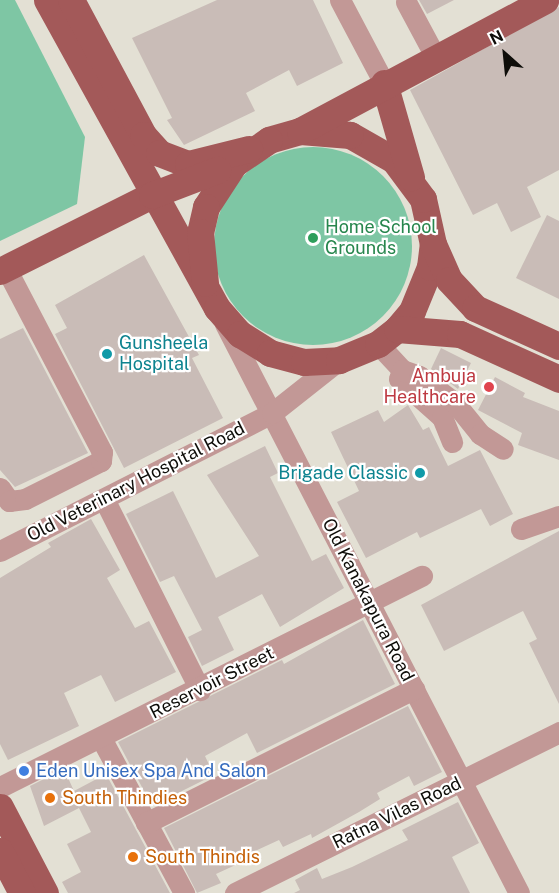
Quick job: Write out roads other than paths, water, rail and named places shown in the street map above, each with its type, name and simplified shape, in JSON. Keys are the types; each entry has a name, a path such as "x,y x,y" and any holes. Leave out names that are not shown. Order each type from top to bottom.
{"main road":[{"path":"47,0 152,195 205,283 217,308 240,334 270,353 304,362 339,360 388,337 460,334 559,379"},
{"path":"71,0 142,135 159,153 171,162 188,164 244,156"},
{"path":"3,269 152,195 300,131 384,83 545,0"},
{"path":"384,83 411,179"},
{"path":"300,131 326,130 366,142 394,160 411,179 423,199 433,244 449,280 475,308 559,346"},
{"path":"205,283 200,241 206,207 244,156"},
{"path":"388,337 424,290 433,244"},
{"path":"0,807 45,893"},
{"path":"0,851 13,889"}],"street":[{"path":"340,0 384,83"},
{"path":"406,2 435,57"},
{"path":"0,488 9,501 25,499 101,461 102,452 3,269"},
{"name":"Old Kanakapura Road","path":"217,308 519,893"},
{"path":"388,337 402,370 399,379 442,417 452,442"},
{"name":"Old Veterinary Hospital Road","path":"0,551 272,413 339,360"},
{"path":"402,370 418,376 455,403 480,434 503,449"},
{"path":"104,499 200,690"},
{"path":"520,529 559,516"},
{"name":"Reservoir Street","path":"0,787 200,690 422,576"},
{"path":"146,823 414,689"},
{"name":"Ratna Vilas Road","path":"235,893 559,732"},
{"path":"101,738 184,893"}],"place":[{"name":"Home School Grounds","path":"313,238"},
{"name":"Gunsheela Hospital","path":"107,354"},
{"name":"Ambuja Healthcare","path":"489,387"},
{"name":"Brigade Classic","path":"420,473"},
{"name":"Eden Unisex Spa And Salon","path":"24,771"},
{"name":"South Thindies","path":"50,798"},
{"name":"South Thindis","path":"133,857"}]}
